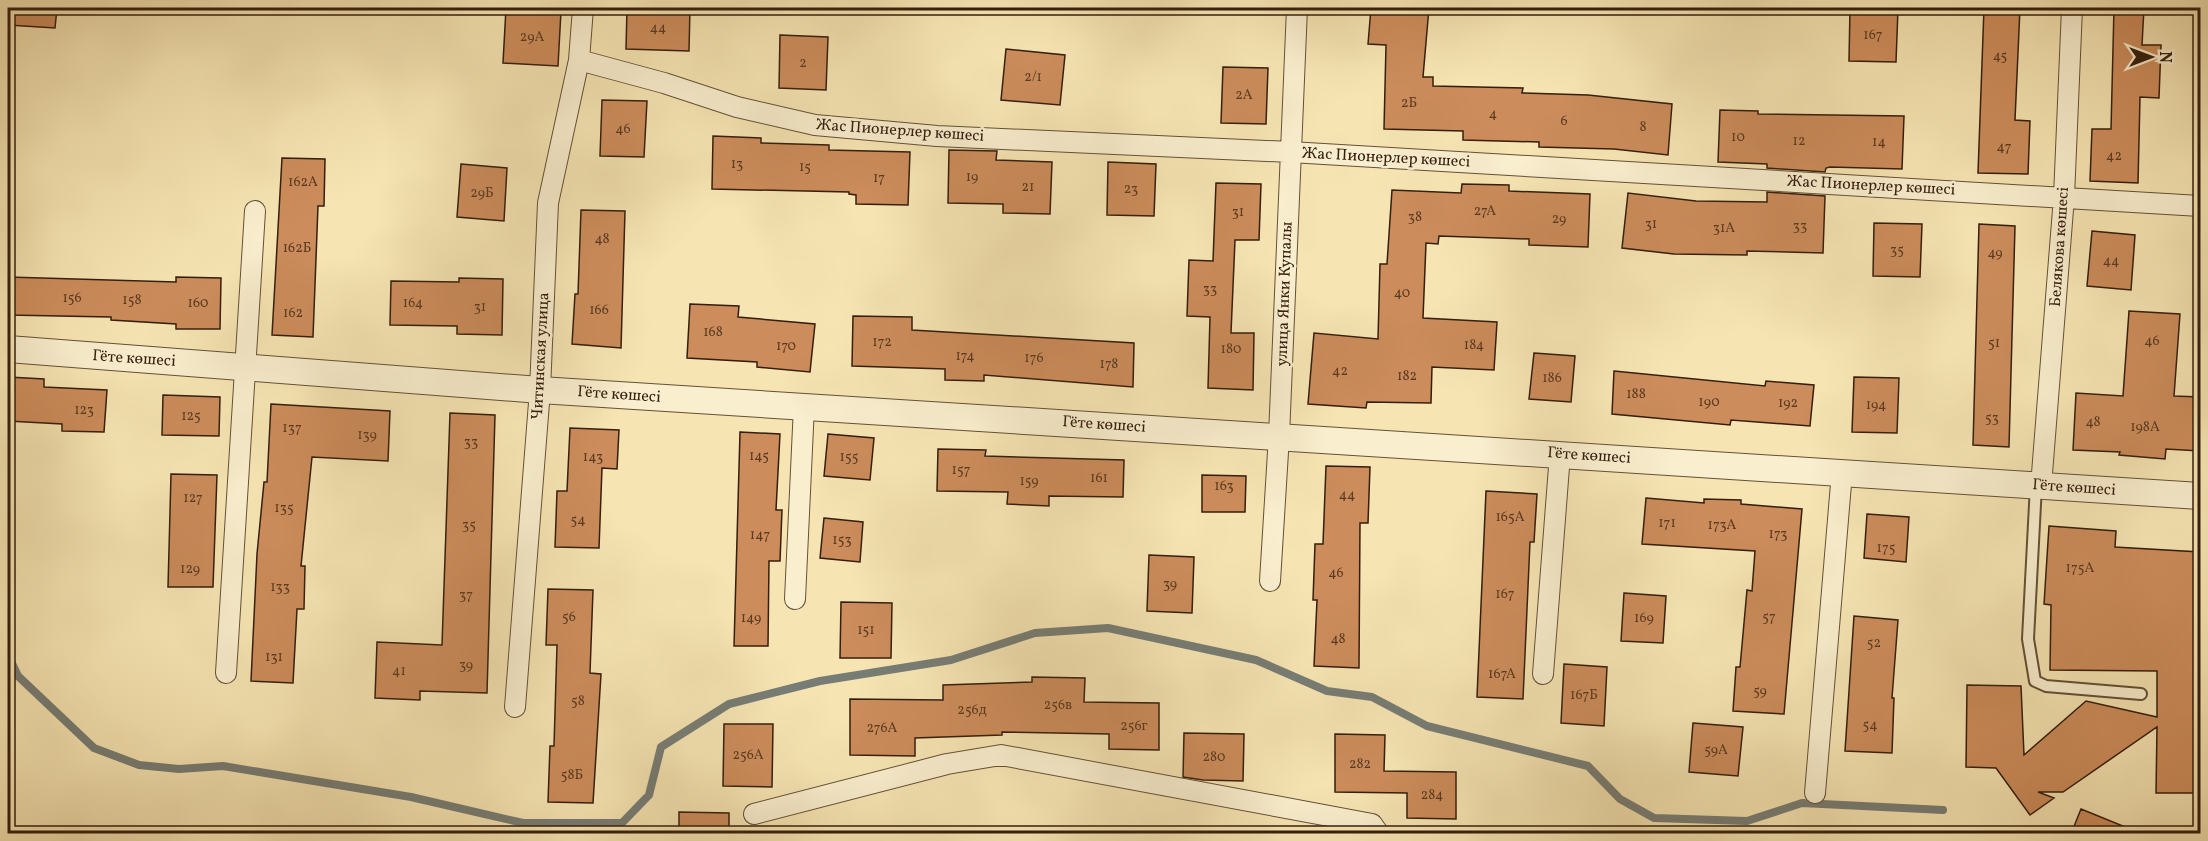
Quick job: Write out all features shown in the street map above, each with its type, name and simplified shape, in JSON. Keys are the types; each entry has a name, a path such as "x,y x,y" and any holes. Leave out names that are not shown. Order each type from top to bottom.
{"street":[{"name":"Читинская улица","path":"515,706 540,390 548,203 579,60 583,8"},
{"name":"улица Янки Купалы","path":"1270,581 1280,436 1297,8"},
{"name":"Белякова көшесі","path":"2038,485 2064,197 2072,8"},
{"name":"Жас Пионерлер көшесі","path":"579,60 664,83 737,107 814,125 937,136 1048,139 2200,206"},
{"path":"226,673 255,211"},
{"name":"Гёте көшесі","path":"8,349 540,390 2200,496"},
{"path":"795,599 804,406"},
{"path":"1543,674 1560,454"},
{"path":"1815,793 1842,472"},
{"path":"754,814 947,764 1001,754 1372,824 1379,834"}],"lane":[{"path":"2038,485 2028,639 2035,681 2046,686 2141,694"}],"building":[{"path":"8,8 57,8 55,28 8,25"},
{"path":"506,8 561,11 558,66 503,63"},
{"path":"627,8 690,8 689,51 626,49"},
{"path":"1371,8 1429,8 1423,77 1433,77 1433,86 1523,88 1522,93 1588,95 1672,104 1668,155 1614,149 1539,147 1539,142 1463,140 1463,131 1384,129 1386,45 1368,44"},
{"path":"1850,8 1898,9 1896,62 1849,61"},
{"path":"1984,8 2020,8 2015,120 2030,121 2028,174 1978,173"},
{"path":"2114,8 2144,8 2142,45 2161,45 2159,98 2140,97 2138,183 2090,181 2092,129 2111,129"},
{"path":"780,35 828,37 826,90 779,88"},
{"path":"1006,49 1065,55 1060,105 1001,100"},
{"path":"1223,67 1268,68 1266,124 1221,123"},
{"path":"602,100 647,101 644,157 600,156"},
{"path":"1720,110 1758,111 1758,114 1904,116 1902,169 1830,167 1826,168 1825,172 1767,168 1767,164 1718,162"},
{"path":"713,136 761,138 761,143 829,145 829,150 910,152 908,205 856,204 856,195 849,194 849,192 712,189"},
{"path":"949,150 997,151 996,160 1052,162 1050,214 1003,213 1003,204 948,203"},
{"path":"282,158 325,159 324,206 318,206 313,337 272,335"},
{"path":"1108,162 1156,164 1154,216 1107,215"},
{"path":"461,164 507,168 504,221 457,217"},
{"path":"1216,183 1261,184 1259,240 1235,240 1231,333 1254,333 1253,390 1208,388 1210,317 1187,316 1189,260 1213,261"},
{"path":"1462,184 1509,185 1509,191 1590,194 1588,247 1529,245 1529,239 1439,236 1438,244 1426,243 1423,318 1497,322 1494,370 1432,367 1431,403 1367,402 1366,408 1308,404 1314,333 1378,339 1380,264 1387,264 1392,190 1461,193"},
{"path":"1767,192 1825,196 1823,253 1747,251 1747,255 1674,254 1622,248 1628,193 1696,201 1767,202"},
{"path":"581,210 625,211 621,348 572,344 575,294 578,294"},
{"path":"1874,223 1922,224 1920,277 1873,276"},
{"path":"1979,224 2015,226 2009,447 1973,445"},
{"path":"2092,231 2135,235 2131,290 2087,286"},
{"path":"8,277 176,282 176,277 221,278 220,329 176,329 176,324 111,320 111,317 8,315"},
{"path":"459,278 503,279 502,335 457,334 457,326 390,325 391,281 459,282"},
{"path":"690,304 739,306 738,317 815,324 810,372 757,367 757,362 687,358"},
{"path":"2129,311 2180,314 2174,396 2200,397 2200,451 2166,449 2165,459 2119,455 2120,452 2073,450 2076,393 2123,396"},
{"path":"853,316 912,317 912,330 1134,343 1133,387 984,375 984,381 945,380 945,369 852,366"},
{"path":"1534,353 1575,356 1571,402 1529,399"},
{"path":"1614,371 1765,386 1766,381 1814,385 1810,426 1731,420 1730,425 1612,414"},
{"path":"8,377 44,379 44,387 107,390 104,432 62,431 62,424 8,421"},
{"path":"1854,377 1899,378 1897,433 1852,432"},
{"path":"163,395 220,397 219,436 162,435"},
{"path":"271,404 390,411 388,461 312,457 301,566 305,566 304,609 297,609 293,683 251,681 257,554 264,482 267,482"},
{"path":"450,413 495,415 487,693 420,691 420,700 375,698 377,642 442,645"},
{"path":"570,428 619,430 617,469 602,468 599,548 555,547 557,491 567,491"},
{"path":"740,432 780,434 776,510 782,510 780,561 769,561 768,646 734,646"},
{"path":"828,434 874,438 870,480 824,476"},
{"path":"938,449 986,450 985,456 1124,460 1123,497 1049,496 1049,506 1007,504 1008,492 937,491"},
{"path":"1326,466 1370,467 1368,523 1360,523 1359,668 1314,666 1317,600 1313,600 1315,544 1323,544"},
{"path":"171,474 217,475 213,587 168,587"},
{"path":"1202,475 1246,476 1245,512 1202,512"},
{"path":"1486,491 1537,494 1534,542 1530,542 1523,699 1477,697"},
{"path":"1646,498 1704,503 1704,499 1741,500 1741,504 1802,509 1784,714 1733,711 1736,667 1740,667 1747,590 1752,591 1755,551 1642,544"},
{"path":"1867,514 1909,517 1906,562 1864,558"},
{"path":"824,518 863,522 860,562 820,558"},
{"path":"2049,526 2116,531 2115,547 2200,552 2197,627 2200,627 2200,793 2156,793 2157,727 2063,792 2038,792 2054,798 2030,815 1996,768 1966,767 1967,685 2021,686 2024,755 2086,701 2157,717 2157,671 2050,670 2051,605 2044,604"},
{"path":"1149,555 1194,557 1192,613 1147,611"},
{"path":"548,589 593,590 590,673 601,674 593,803 548,802 550,746 554,746 557,645 546,645"},
{"path":"1624,593 1666,596 1663,643 1621,641"},
{"path":"841,602 892,603 891,658 840,658"},
{"path":"1854,616 1898,620 1892,698 1894,698 1892,753 1845,751"},
{"path":"1564,664 1607,667 1604,726 1561,723"},
{"path":"1032,677 1085,678 1084,702 1159,703 1159,750 1109,749 1109,734 1002,732 1002,735 915,738 915,756 850,755 850,699 943,700 943,685 1032,682"},
{"path":"1693,723 1743,727 1738,776 1689,772"},
{"path":"724,724 773,724 772,787 723,786"},
{"path":"1184,733 1244,734 1243,781 1183,777"},
{"path":"1335,734 1385,735 1384,771 1456,772 1456,819 1407,818 1407,793 1335,792"},
{"path":"2081,809 2140,833 2140,834 2071,834"},
{"path":"679,812 729,813 729,834 679,834"}],"waterway":[{"path":"8,655 18,676 94,748 139,765 179,769 223,766 411,797 523,823 622,823 649,795 661,747 729,704 820,681 951,660 1035,633 1108,628 1256,660 1327,691 1372,697 1427,726 1588,766 1620,799 1654,818 1747,821 1802,803 1943,810"}]}
